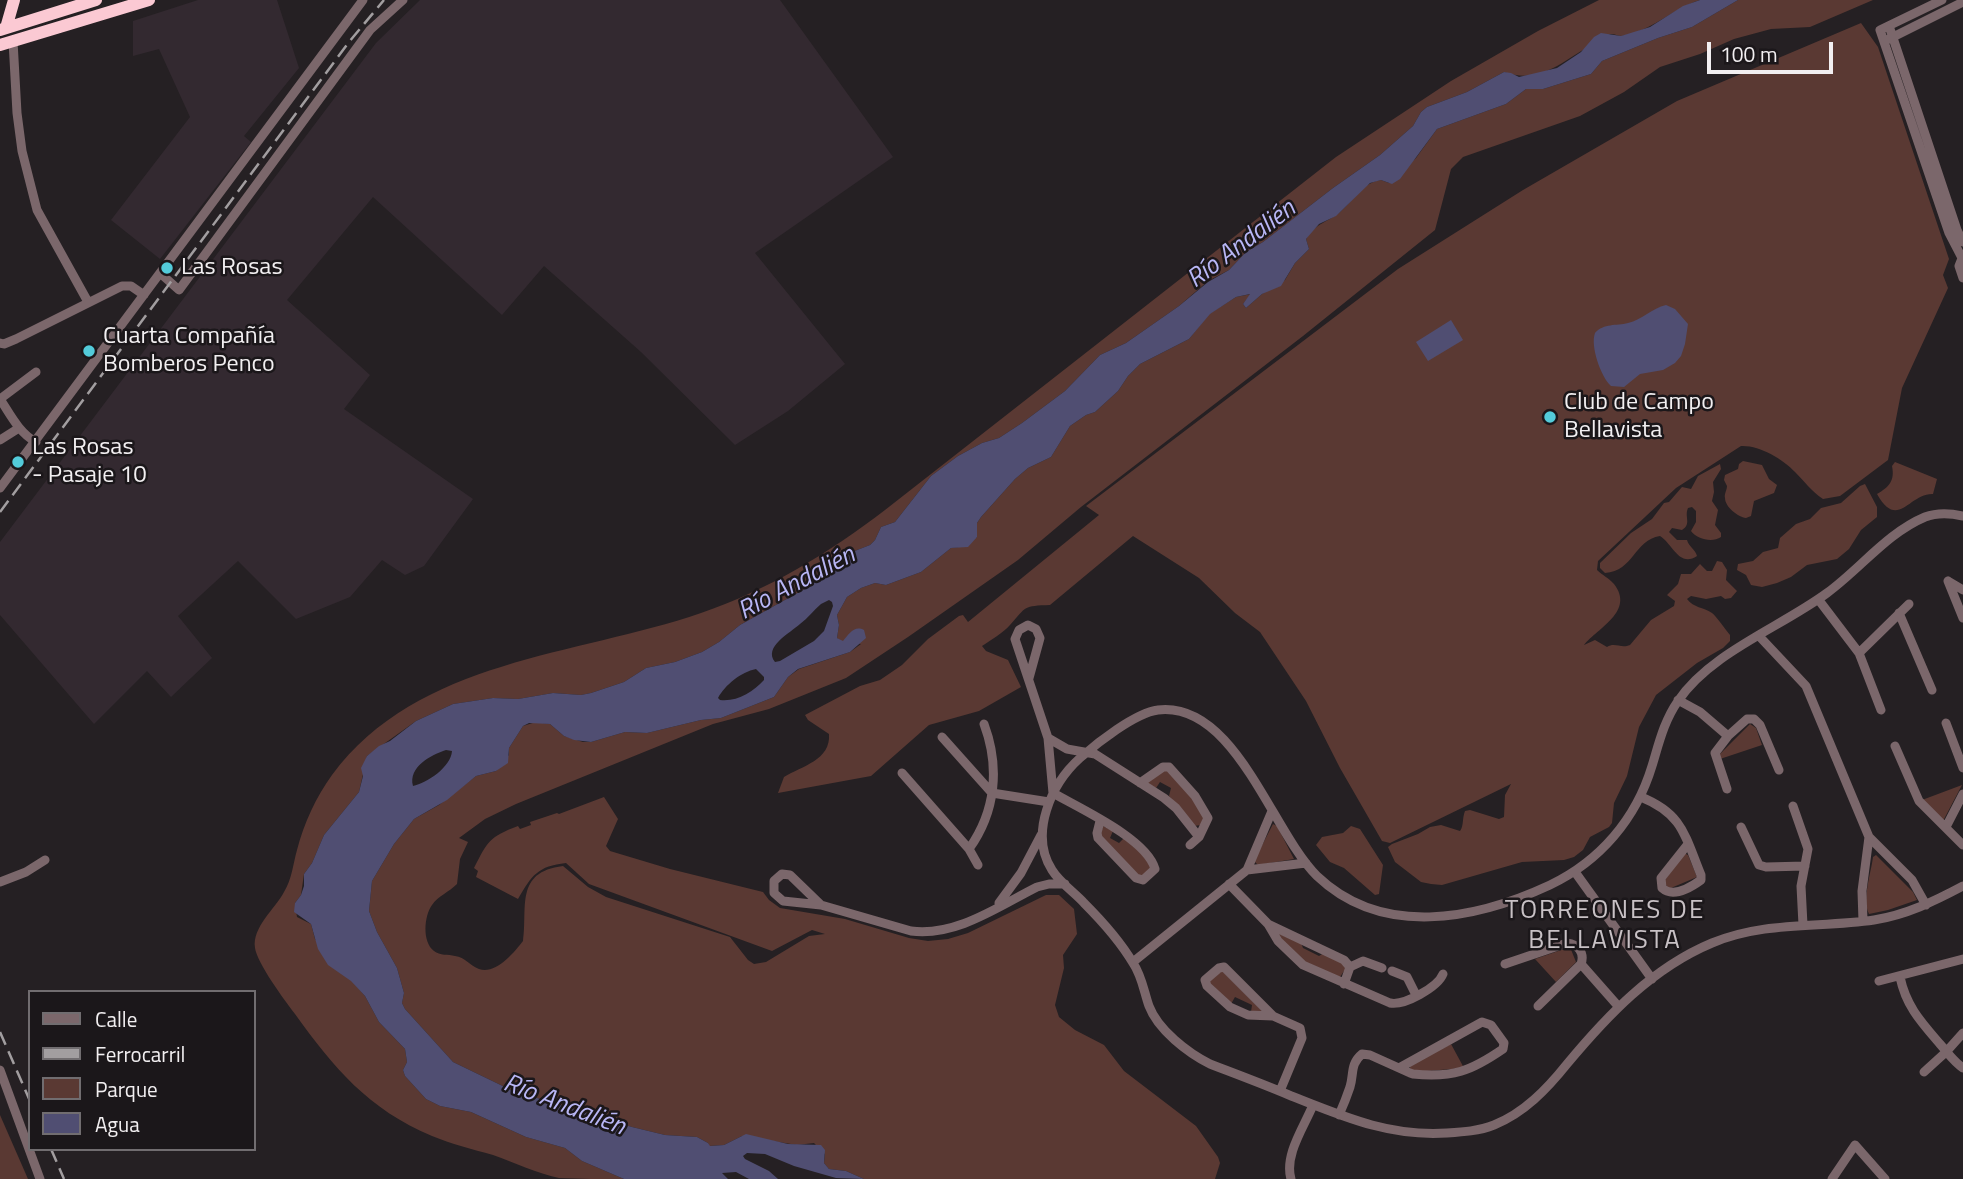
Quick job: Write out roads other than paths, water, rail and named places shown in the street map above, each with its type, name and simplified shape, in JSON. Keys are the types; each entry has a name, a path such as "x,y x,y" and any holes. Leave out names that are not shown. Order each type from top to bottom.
{"highway":[{"path":"3,29 14,0"},
{"path":"3,29 96,0"},
{"path":"0,45 149,0"}],"street":[{"path":"0,488 363,0"},
{"path":"160,273 179,290 370,30 404,0"},
{"path":"1942,0 1884,28 1956,230 1963,242"},
{"path":"1888,39 1963,2"},
{"path":"1888,39 1949,233 1962,257 1959,269 1963,278"},
{"path":"13,41 22,150 37,210 88,302"},
{"path":"0,343 16,339 125,285 131,285 144,295"},
{"path":"36,372 0,399 19,428 36,442"},
{"path":"0,440 19,428"},
{"path":"996,907 1021,873 1043,830 1051,798 1066,772 1087,752 1147,713 1168,710 1182,712 1208,725 1245,768 1306,863 1324,881 1349,898 1388,914 1412,918 1457,914 1538,890 1575,872 1620,830 1641,797 1663,730 1678,700 1712,668 1818,599 1909,525 1938,514 1963,516"},
{"path":"1963,590 1948,581 1963,618"},
{"path":"1818,599 1860,653 1881,710"},
{"path":"1860,653 1909,604"},
{"path":"1899,613 1932,690"},
{"path":"1029,678 1040,638 1037,629 1028,625 1018,629 1015,639 1048,738 1051,798"},
{"path":"1759,636 1800,676 1812,694 1869,837 1912,880 1926,905"},
{"path":"1678,700 1700,712 1728,736"},
{"path":"1727,789 1715,756 1717,749 1744,720 1750,718 1760,725 1779,770"},
{"path":"1946,723 1963,768"},
{"path":"969,849 984,824 992,793 993,756 984,724"},
{"path":"942,737 992,793 1051,798 1100,821 1136,841 1154,864 1152,874 1143,880 1136,878 1098,838 1100,821"},
{"path":"1048,738 1067,749 1099,757 1140,783 1172,804 1199,836"},
{"path":"1895,746 1915,796 1963,845"},
{"path":"1140,783 1163,767 1173,769 1206,813 1208,820 1190,845"},
{"path":"902,773 969,849 978,865"},
{"path":"1946,827 1963,794"},
{"path":"1641,797 1659,804 1672,814 1679,824 1688,844 1701,875 1701,880 1677,892 1667,892 1662,888 1661,878 1688,844"},
{"path":"1793,806 1808,843 1800,895 1803,925"},
{"path":"1133,962 1247,870 1272,811"},
{"path":"1741,827 1759,865 1805,866"},
{"path":"1043,830 1048,864 1091,910 1133,962 1153,1014 1161,1026 1190,1051 1210,1064 1374,1128 1416,1134 1471,1131 1494,1125 1519,1111 1541,1093 1618,1006 1692,952 1726,937 1754,930 1863,921 1891,916 1926,905 1963,887"},
{"path":"1863,921 1862,891 1869,837"},
{"path":"0,882 26,872 45,860"},
{"path":"1247,870 1306,863"},
{"path":"1575,872 1653,979"},
{"path":"821,905 790,875 782,874 774,881 774,894 779,899 821,905 911,931 925,932 961,924 1042,885 1065,884"},
{"path":"1229,884 1268,924 1275,937 1300,963 1344,984 1393,1004 1401,1003 1435,985 1443,974"},
{"path":"1268,924 1341,958 1350,967"},
{"path":"1505,964 1567,943 1580,950 1583,957 1581,964 1538,1006"},
{"path":"1879,981 1963,959"},
{"path":"1344,984 1350,967 1365,960 1407,977 1416,995"},
{"path":"1581,964 1618,1006"},
{"path":"1273,1016 1224,967 1205,980 1207,986 1230,1007 1248,1015 1273,1016 1298,1026 1303,1032 1280,1091"},
{"path":"1900,976 1912,1011 1953,1061 1963,1068"},
{"path":"1339,1115 1351,1084 1351,1070 1359,1056 1367,1054 1399,1068 1418,1075 1460,1073 1502,1051 1504,1043 1488,1023 1482,1022 1399,1068"},
{"path":"1924,1072 1963,1033"},
{"path":"0,1070 28,1146"},
{"path":"1291,1179 1290,1158 1313,1105"},
{"path":"1832,1179 1855,1145 1885,1179"},
{"path":"30,1151 40,1179"}],"water":[{"path":"1700,0 1738,0 1692,27 1602,61 1591,74 1543,89 1526,89 1506,104 1437,129 1400,179 1392,184 1381,180 1370,183 1336,216 1319,224 1306,239 1309,249 1295,263 1281,286 1262,294 1246,308 1243,304 1250,294 1236,297 1210,314 1189,339 1140,364 1118,391 1095,412 1070,426 1051,457 1028,468 1015,479 981,517 977,523 977,537 968,547 951,548 921,572 886,585 875,583 847,597 837,615 837,638 843,641 857,629 864,630 866,638 850,652 798,669 788,677 774,697 721,718 647,733 625,732 591,742 564,736 550,724 529,723 523,726 509,748 508,763 496,771 476,776 447,800 414,819 394,844 372,881 369,911 397,968 405,1009 453,1062 511,1090 632,1127 665,1135 697,1137 710,1146 724,1145 746,1134 788,1144 821,1145 825,1150 824,1163 829,1169 846,1171 864,1179 836,1178 765,1154 747,1153 743,1156 745,1159 769,1171 778,1179 749,1179 736,1172 722,1173 728,1179 624,1179 582,1161 565,1148 526,1137 471,1112 440,1106 426,1099 405,1076 405,1049 379,1022 365,996 351,981 328,965 318,949 311,924 294,912 295,903 304,886 304,874 324,835 359,792 363,776 361,768 367,756 416,721 453,704 493,698 518,699 553,693 591,693 624,682 646,668 675,662 702,652 740,625 810,586 852,552 870,545 881,527 895,522 931,476 958,456 982,443 999,438 1022,423 1065,391 1100,355 1126,343 1208,282 1229,270 1246,252 1380,155 1413,126 1427,107 1467,92 1504,72 1519,77 1557,68 1581,52 1601,33 1621,36 1650,27 1683,6","holes":["829,600 833,606 824,631 814,641 775,662 772,651 779,641","756,669 764,680 738,698 720,700 718,698 725,688 745,673","446,750 452,751 443,768 425,782 413,786 414,773 428,759"]},
{"path":"1666,305 1675,309 1688,324 1681,356 1663,370 1640,374 1624,387 1611,386 1597,361 1595,333 1606,326 1633,321"},
{"path":"1451,320 1463,340 1428,361 1416,342"}],"railway":[{"path":"0,512 349,42 384,0"},
{"path":"0,1032 28,1096"},
{"path":"52,1151 64,1179"}],"place":[{"name":"Las Rosas","path":"167,268"},
{"name":"Cuarta Compañía Bomberos Penco","path":"89,351"},
{"name":"Club de Campo Bellavista","path":"1550,417"},
{"name":"Las Rosas - Pasaje 10","path":"18,462"}],"district":[{"name":"TORREONES DE BELLAVISTA","path":"1605,927"}],"water label":[{"name":"Río Andalién","path":"1242,245"},
{"name":"Río Andalién","path":"797,584"},
{"name":"Río Andalién","path":"564,1106"}]}
